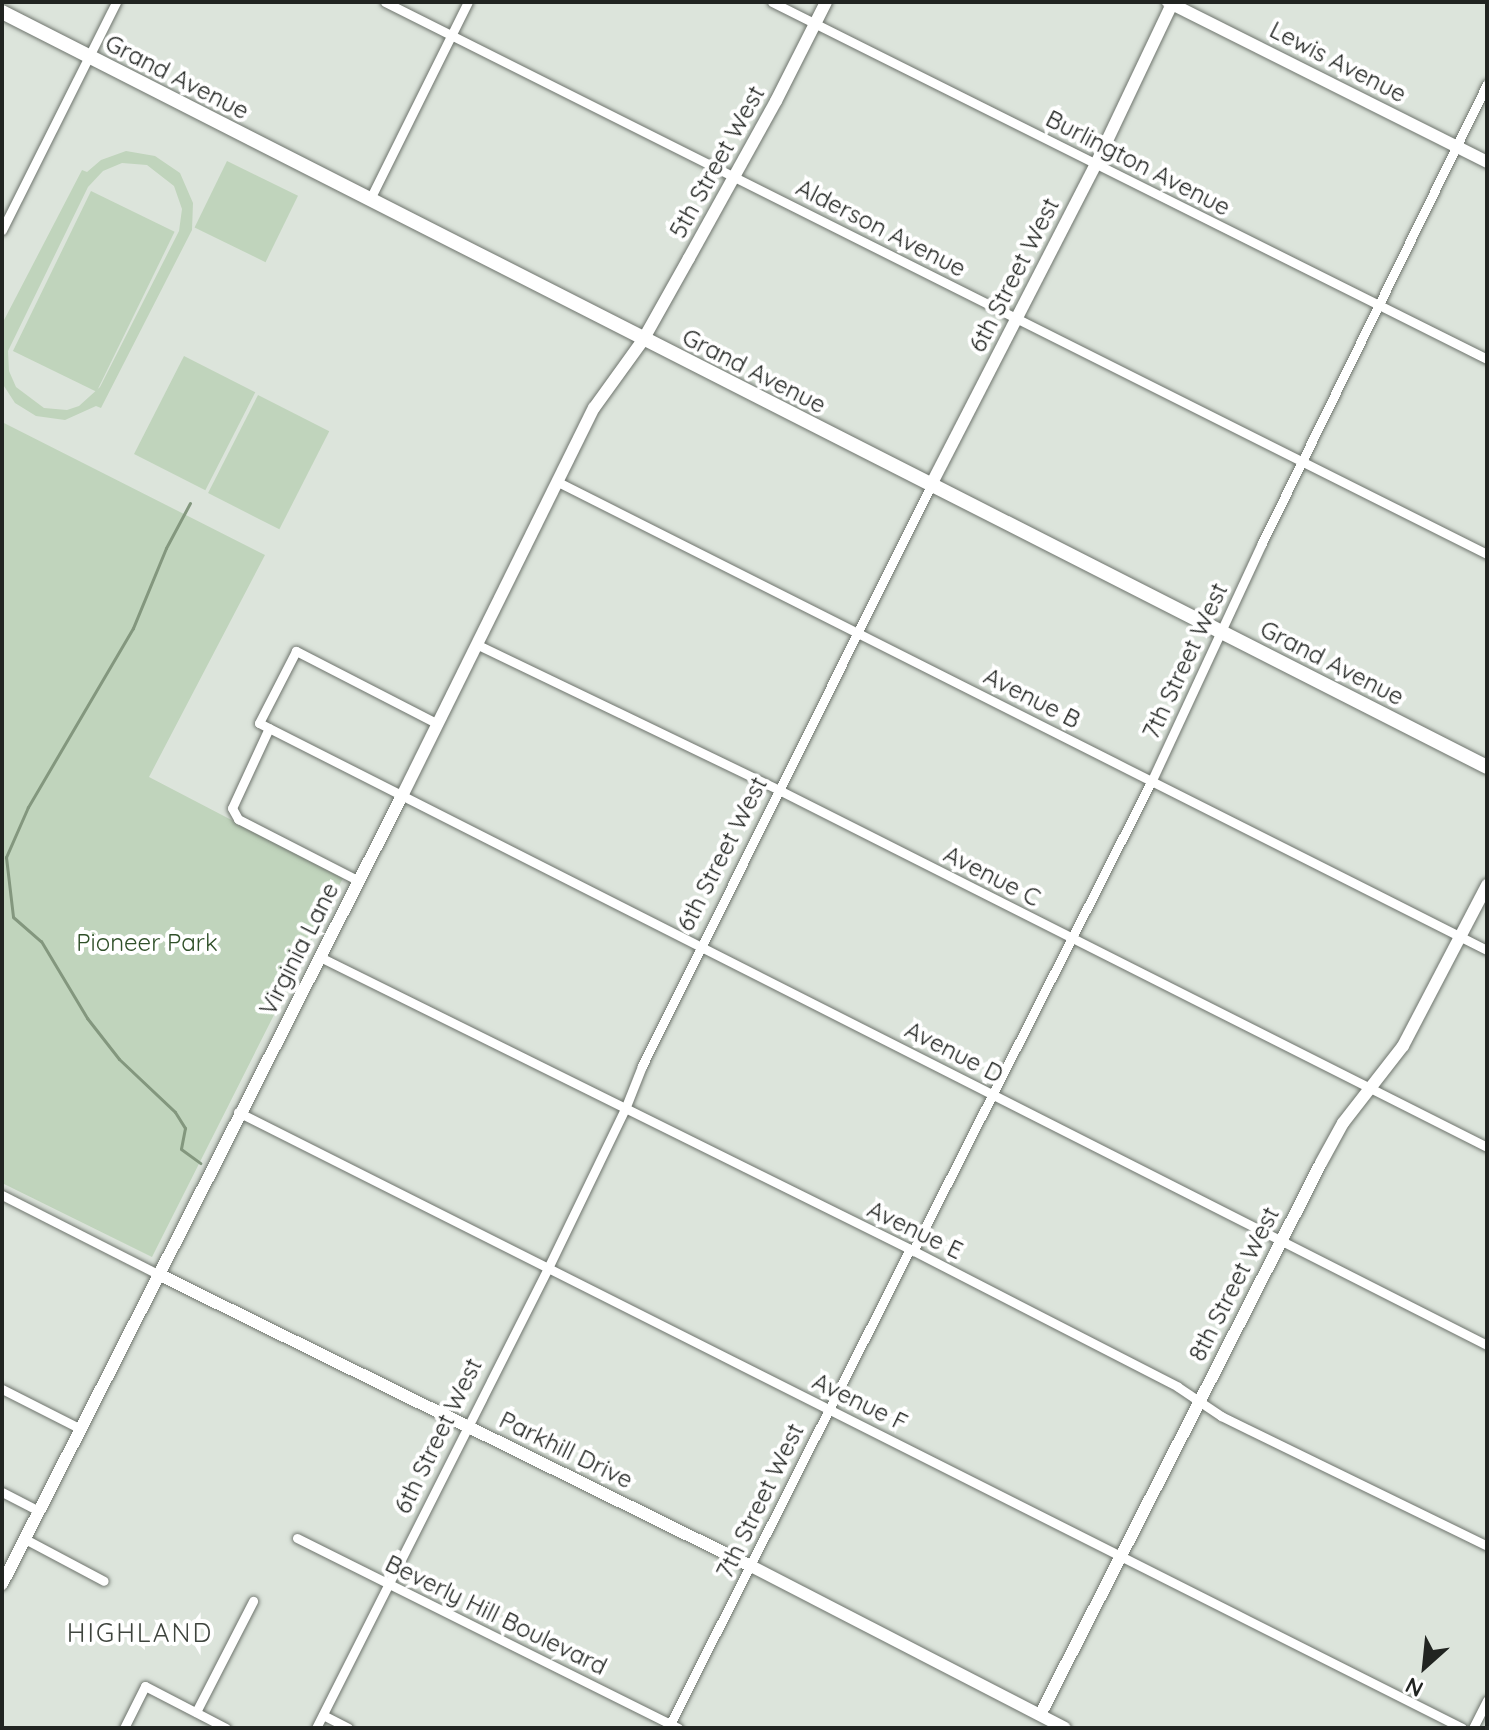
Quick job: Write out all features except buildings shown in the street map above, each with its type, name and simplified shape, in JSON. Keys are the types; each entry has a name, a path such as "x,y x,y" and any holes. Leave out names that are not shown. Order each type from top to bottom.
{"main road":[{"name":"Grand Avenue","path":"2,12 1487,767"}],"street":[{"path":"2,230 7,209 116,2"},
{"name":"Alderson Avenue","path":"385,2 1487,554"},
{"path":"370,199 468,2"},
{"name":"Burlington Avenue","path":"772,2 1487,359"},
{"name":"5th Street West","path":"643,340 826,2"},
{"name":"Lewis Avenue","path":"1171,3 1487,162"},
{"name":"6th Street West","path":"316,1728 548,1268 700,947 1015,318 1096,164 1171,3"},
{"name":"7th Street West","path":"672,1727 828,1408 1073,940 1377,304 1487,84"},
{"name":"Virginia Lane","path":"2,1584 238,1112 402,796 594,408 643,340"},
{"name":"Avenue B","path":"558,482 1487,950"},
{"name":"Avenue C","path":"476,644 779,790 1487,1147"},
{"path":"359,881 238,819 232,808 296,651 438,724"},
{"name":"Avenue D","path":"264,726 1487,1345"},
{"name":"8th Street West","path":"1040,1715 1343,1123 1403,1046 1487,885"},
{"name":"Avenue E","path":"320,957 911,1250 1199,1401 1221,1416 1487,1546"},
{"name":"Avenue F","path":"238,1112 1122,1554 1462,1728"},
{"name":"Parkhill Drive","path":"2,1195 751,1566 1065,1728"},
{"path":"2,1389 81,1429"},
{"path":"2,1492 39,1511"},
{"name":"Beverly Hill Boulevard","path":"297,1538 672,1727"},
{"path":"25,1539 104,1581"},
{"path":"196,1712 253,1601"},
{"path":"124,1728 145,1686 226,1728"},
{"path":"1473,1728 1487,1700"},
{"path":"323,1715 348,1728"}],"green space":[{"path":"126,151 155,156 180,173 193,203 192,230 101,408 96,406 65,420 36,416 15,403 2,383 2,324 82,170 87,172 101,160","holes":["122,163 147,165 174,186 182,209 179,231 100,387 79,406 67,410 44,408 16,387 9,371 8,351 88,187 103,171"]},
{"path":"227,161 298,196 266,262 195,228"},
{"path":"91,191 175,232 97,392 13,351"},
{"path":"184,356 255,392 205,490 134,454"},
{"path":"258,395 329,431 279,529 208,493"},
{"name":"Pioneer Park","path":"2,422 265,555 149,777 343,878 152,1257 2,1183"}],"waterway":[{"path":"190,503 166,548 133,628 28,807 6,857 13,917 41,941 87,1018 119,1059 175,1112 185,1128 181,1149 200,1163"}],"district":[{"name":"HIGHLAND","path":"140,1633"}]}
